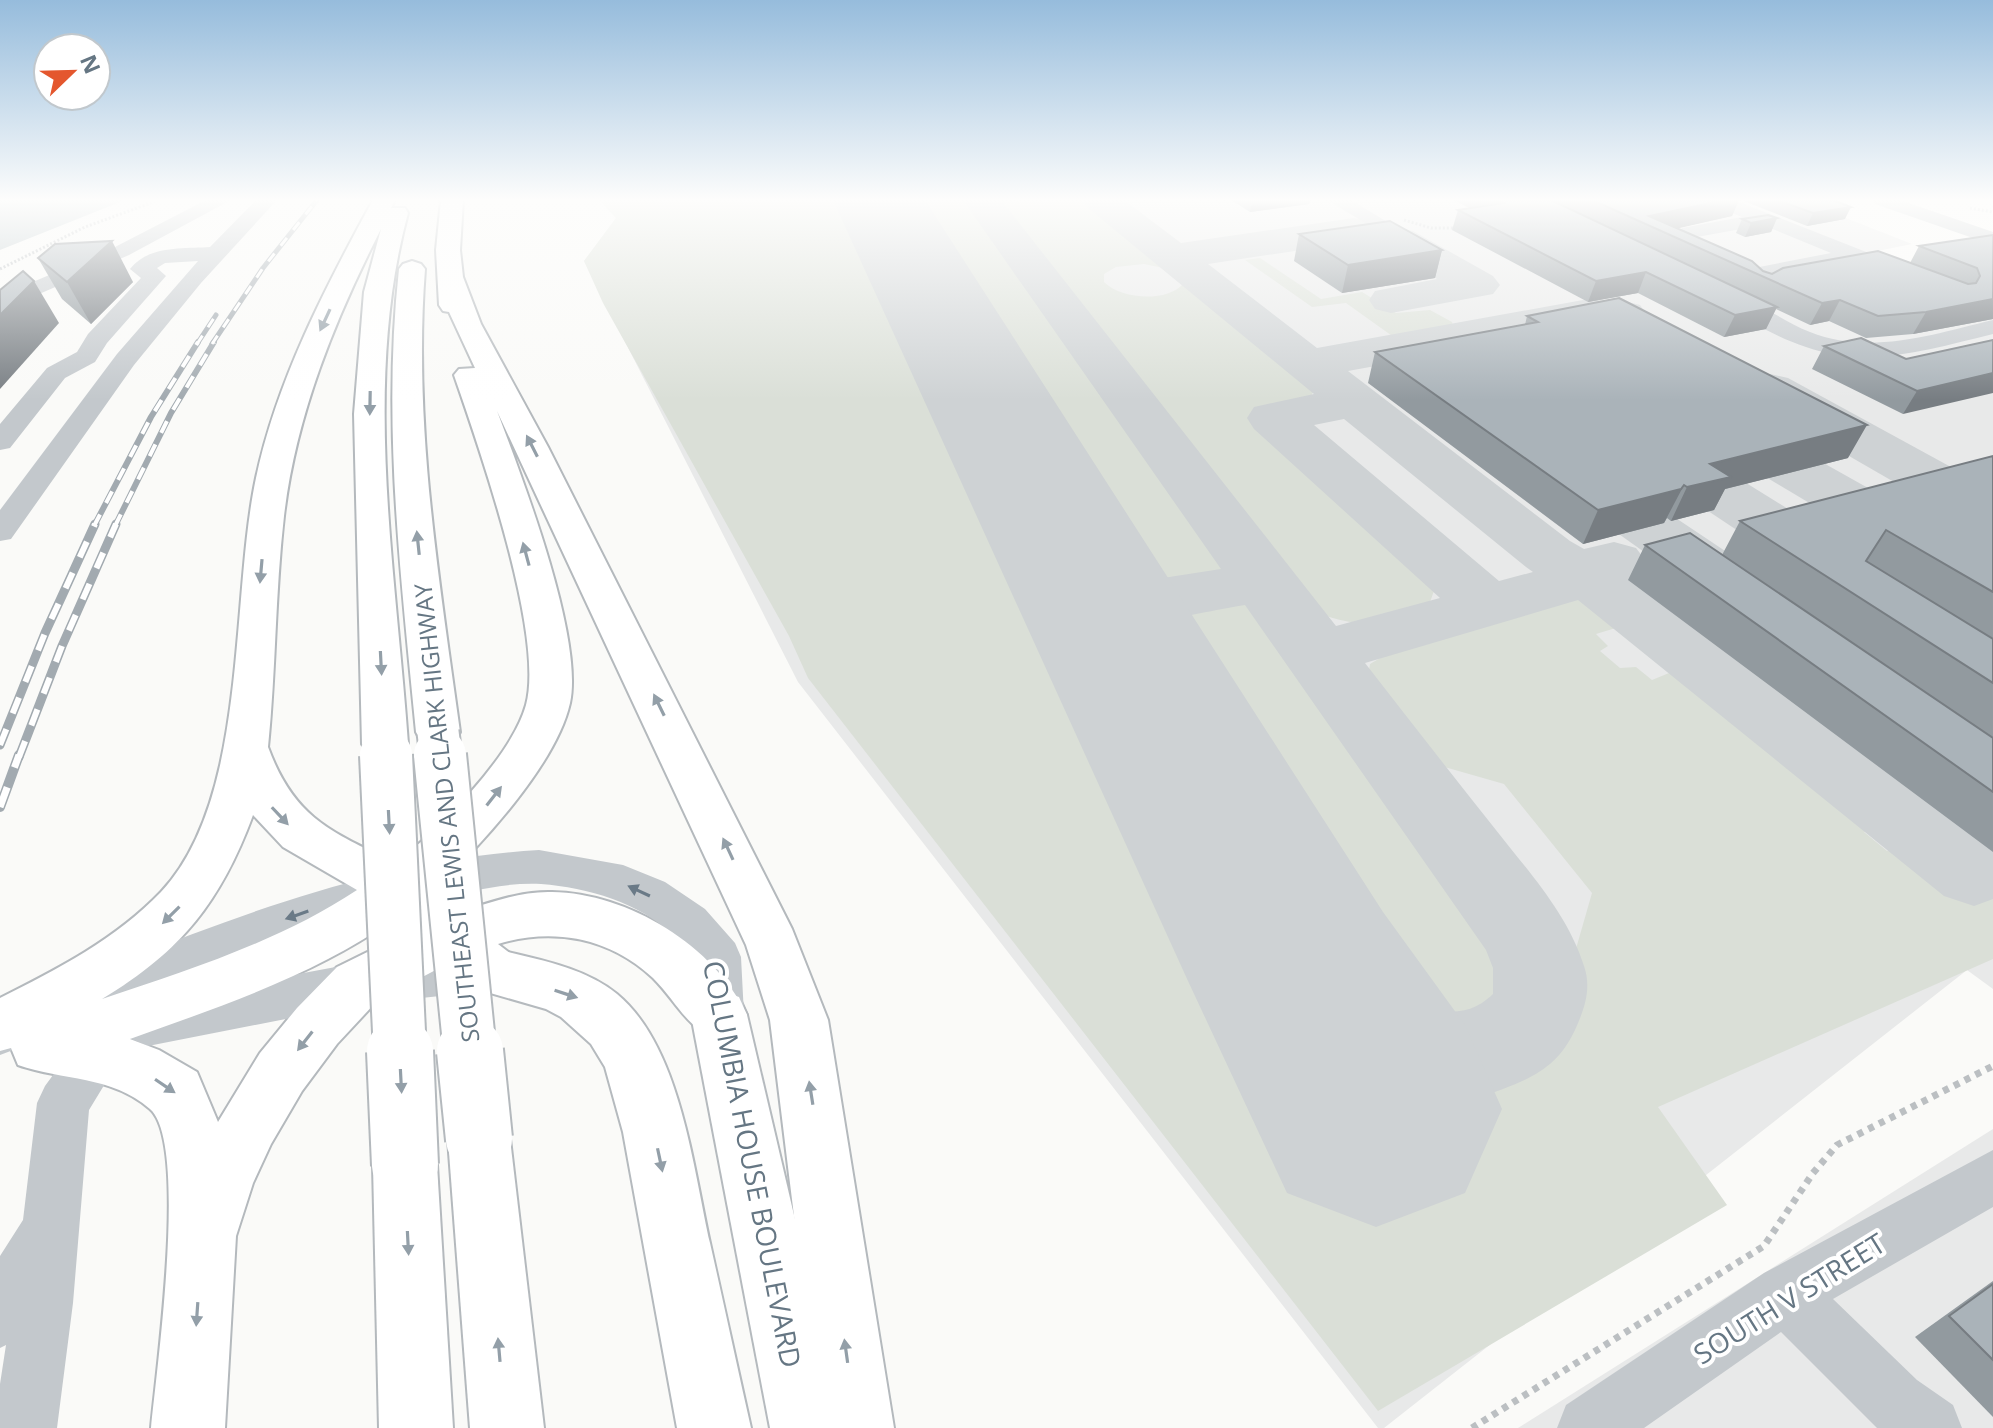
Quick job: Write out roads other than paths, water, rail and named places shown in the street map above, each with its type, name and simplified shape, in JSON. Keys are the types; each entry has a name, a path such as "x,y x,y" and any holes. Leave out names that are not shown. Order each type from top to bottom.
{"main road":[{"path":"10,1039 139,946 176,911 205,874 226,832 246,748 266,516 283,437 315,343 352,267"},
{"name":"SOUTHEAST LEWIS AND CLARK HIGHWAY","path":"384,267 370,395 370,453 416,1428"},
{"name":"SOUTHEAST LEWIS AND CLARK HIGHWAY","path":"413,267 406,321 405,401 507,1428"},
{"path":"10,1039 267,965 329,935 400,889 457,843 501,788 534,738 550,694 552,653 506,477 459,348 449,267"},
{"path":"450,277 467,324 539,460 773,945 799,1020 857,1428"},
{"path":"246,748 253,776 268,803 290,827 321,849 400,889 492,971 579,998 612,1025 631,1052 643,1084 665,1183 714,1428"},
{"path":"203,1236 223,1178 249,1123 290,1060 317,1026 357,984 451,936 522,915 555,913 620,926 671,961 719,1015"},
{"name":"COLUMBIA HOUSE BOULEVARD","path":"719,1015 807,1428"},
{"path":"10,1039 98,1054 138,1069 176,1092 196,1146 203,1236 188,1428"}],"street":[{"path":"0,304 84,267"},
{"path":"0,442 56,373 92,351 97,339 155,276 141,269 145,267"},
{"path":"0,532 14,494 203,267"},
{"path":"1763,285 1754,279 1757,274 1810,267"},
{"path":"1883,267 1927,285"},
{"path":"1702,287 1827,346 1864,351 1892,350 1993,327"},
{"path":"1781,356 1827,346"},
{"name":"COLUMBIA HOUSE BOULEVARD","path":"400,889 489,870 539,867 607,877 649,895 689,922 718,957 719,1015"},
{"path":"10,1039 357,984 492,971"},
{"path":"25,1428 43,1303 63,1103 98,1054"},
{"name":"SOUTH V STREET","path":"1589,1428 1785,1294 1993,1177"},
{"path":"0,1318 4,1305 49,1232"},
{"path":"1785,1294 1895,1402 1930,1428"}],"railway":[{"path":"212,344 264,267"},
{"path":"197,344 216,315"},
{"path":"95,525 151,417 198,342"},
{"path":"115,526 171,413 214,342"},
{"path":"19,757 62,646 116,524"},
{"path":"0,745 45,633 95,525"},
{"path":"0,807 19,755"}]}
